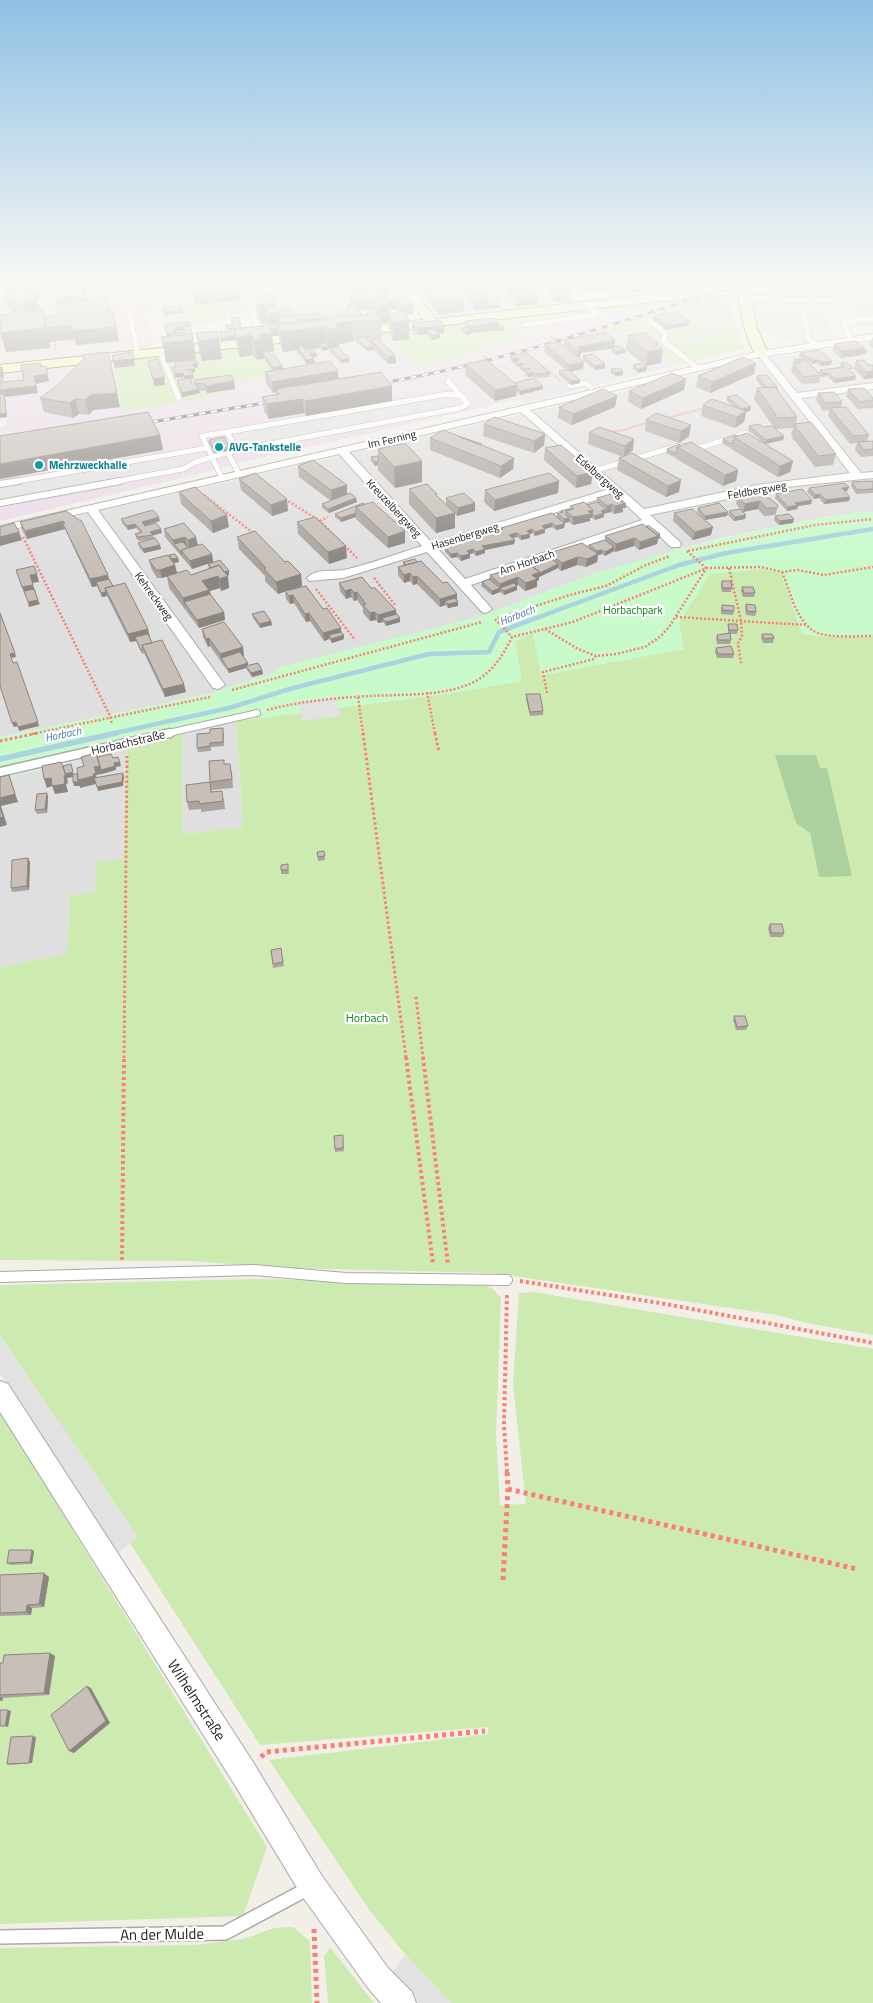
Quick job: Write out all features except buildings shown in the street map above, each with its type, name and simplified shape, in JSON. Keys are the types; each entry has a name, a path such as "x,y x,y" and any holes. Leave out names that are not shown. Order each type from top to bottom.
{"street":[{"name":"Im Ferning","path":"0,529 659,377"},
{"path":"781,377 858,476"},
{"path":"796,396 873,386"},
{"name":"Edelbergweg","path":"523,409 617,490 675,544"},
{"name":"Kreuzelbergweg","path":"342,450 384,499 430,546 486,609"},
{"name":"Feldbergweg","path":"646,517 760,489 873,475"},
{"name":"Hasenbergweg","path":"314,582 326,574 343,574 617,490"},
{"name":"Kehreckweg","path":"91,508 216,691"},
{"name":"Am Horbach","path":"462,584 646,517"},
{"name":"Wilhelmstraße","path":"0,1392 244,1772 312,1886 378,1978 401,2003"}],"lane":[{"path":"170,377 179,399"},
{"path":"0,503 183,469 194,461 229,455 237,450 460,408 468,404 448,381"},
{"path":"569,386 585,383 591,387"},
{"path":"569,386 582,396"},
{"path":"222,478 202,436 442,395 451,394 464,398"},
{"path":"227,432 237,450"},
{"path":"593,471 678,446 702,447 747,433"},
{"path":"0,484 207,448"},
{"path":"229,455 239,474"},
{"name":"Horbachstraße","path":"0,772 257,713"},
{"path":"0,1277 254,1270 346,1278 507,1280"},
{"name":"An der Mulde","path":"0,1937 225,1933 312,1886"}],"path":[{"path":"558,377 569,386"},
{"path":"662,419 711,407"},
{"path":"604,433 624,430 656,420"},
{"path":"192,485 259,538"},
{"path":"280,496 320,521 366,567 395,605"},
{"path":"320,521 328,517"},
{"path":"230,690 495,619 573,594 606,586 646,565 687,551 815,525 873,520"},
{"path":"17,525 110,716 112,724"},
{"path":"687,551 707,568"},
{"path":"257,713 299,702 427,692 459,687 482,677 497,663 512,637 573,622 707,568 761,567 782,572 798,570 824,575 873,567"},
{"path":"543,628 578,649 596,656 616,654 644,647 661,636 676,617 707,568"},
{"path":"729,568 741,621 742,636 738,643 741,663"},
{"path":"782,572 806,625"},
{"path":"314,582 355,640"},
{"path":"676,617 806,625 818,633 828,635 873,636"},
{"path":"495,619 512,637"},
{"path":"547,693 543,672 594,659 596,656"},
{"path":"0,740 110,716 199,700 216,691"},
{"path":"427,692 438,752"},
{"path":"358,697 435,1278"},
{"path":"122,1274 127,743"},
{"path":"416,997 450,1279"},
{"path":"503,1580 508,1489 504,1425 507,1280 532,1281 873,1343"},
{"path":"508,1489 857,1569"},
{"path":"244,1772 266,1752 485,1731"},
{"path":"314,1924 317,2003"}],"shaded area":[{"path":"4,377 116,377 121,407 237,389 234,383 277,377 342,379 495,377 520,399 242,462 0,521 0,427 7,424"},
{"path":"292,377 352,377 342,379"},
{"path":"495,377 628,377 525,403"},
{"path":"682,377 873,377 873,512 825,517 721,538 596,573 479,617 280,667 271,674 205,695 0,737 0,534"},
{"path":"431,400 457,407 258,444 235,434"},
{"path":"191,453 174,467 0,498 0,491 9,486"},
{"path":"337,698 340,716 302,721 299,702"},
{"path":"236,721 243,827 183,834 182,734"},
{"path":"127,749 123,859 95,893 70,895 67,954 0,967 0,779"},
{"path":"0,1336 138,1537 118,1553 0,1374"},
{"path":"405,1954 451,2003 414,2003 390,1977"}],"green space":[{"path":"116,377 273,377 234,383 237,389 187,401 124,411 121,407"},
{"name":"Horbachpark","path":"864,511 873,512 873,637 814,636 802,633 781,573 761,569 710,574 679,622 684,649 541,675 533,633 515,642 522,681 453,693 236,721 0,779 0,737 205,695 271,674 280,667 479,617 596,573 676,550 778,526"},
{"path":"761,569 781,573 802,633 814,636 873,637 873,1335 807,1323 777,1315 492,1273 286,1268 190,1261 0,1260 0,967 67,954 70,895 95,893 96,862 123,859 127,749 182,734 183,834 243,827 236,721 453,693 521,680 515,642 533,633 542,675 683,649 679,622 709,574","holes":["776,755 820,768 819,877 810,833 796,823"]},
{"path":"775,755 816,755 820,768 827,768 852,876 819,877 810,833 796,823"},
{"path":"256,1279 483,1284 493,1289 501,1298 496,1432 500,1505 526,1504 513,1384 519,1293 534,1292 873,1349 873,2003 451,2003 405,1954 370,1911 269,1760 488,1734 488,1727 260,1745 130,1543 138,1537 0,1336 0,1285"},
{"path":"0,1411 267,1847 243,1916 0,1924"},
{"path":"293,1927 310,1941 312,2003 0,2003 0,1948 195,1945 243,1939 274,1928"},
{"path":"330,1947 374,2003 328,2003 324,1956"}],"waterway":[{"name":"Horbach","path":"111,734 229,708 293,688 429,654 489,652 499,632 679,565 726,553 873,529"},
{"name":"Horbach","path":"0,759 116,733"}],"railway":[{"path":"375,384 409,377"},
{"path":"140,424 276,401"}],"place":[{"name":"AVG-Tankstelle","path":"219,447"},
{"name":"Mehrzweckhalle","path":"39,465"}]}
